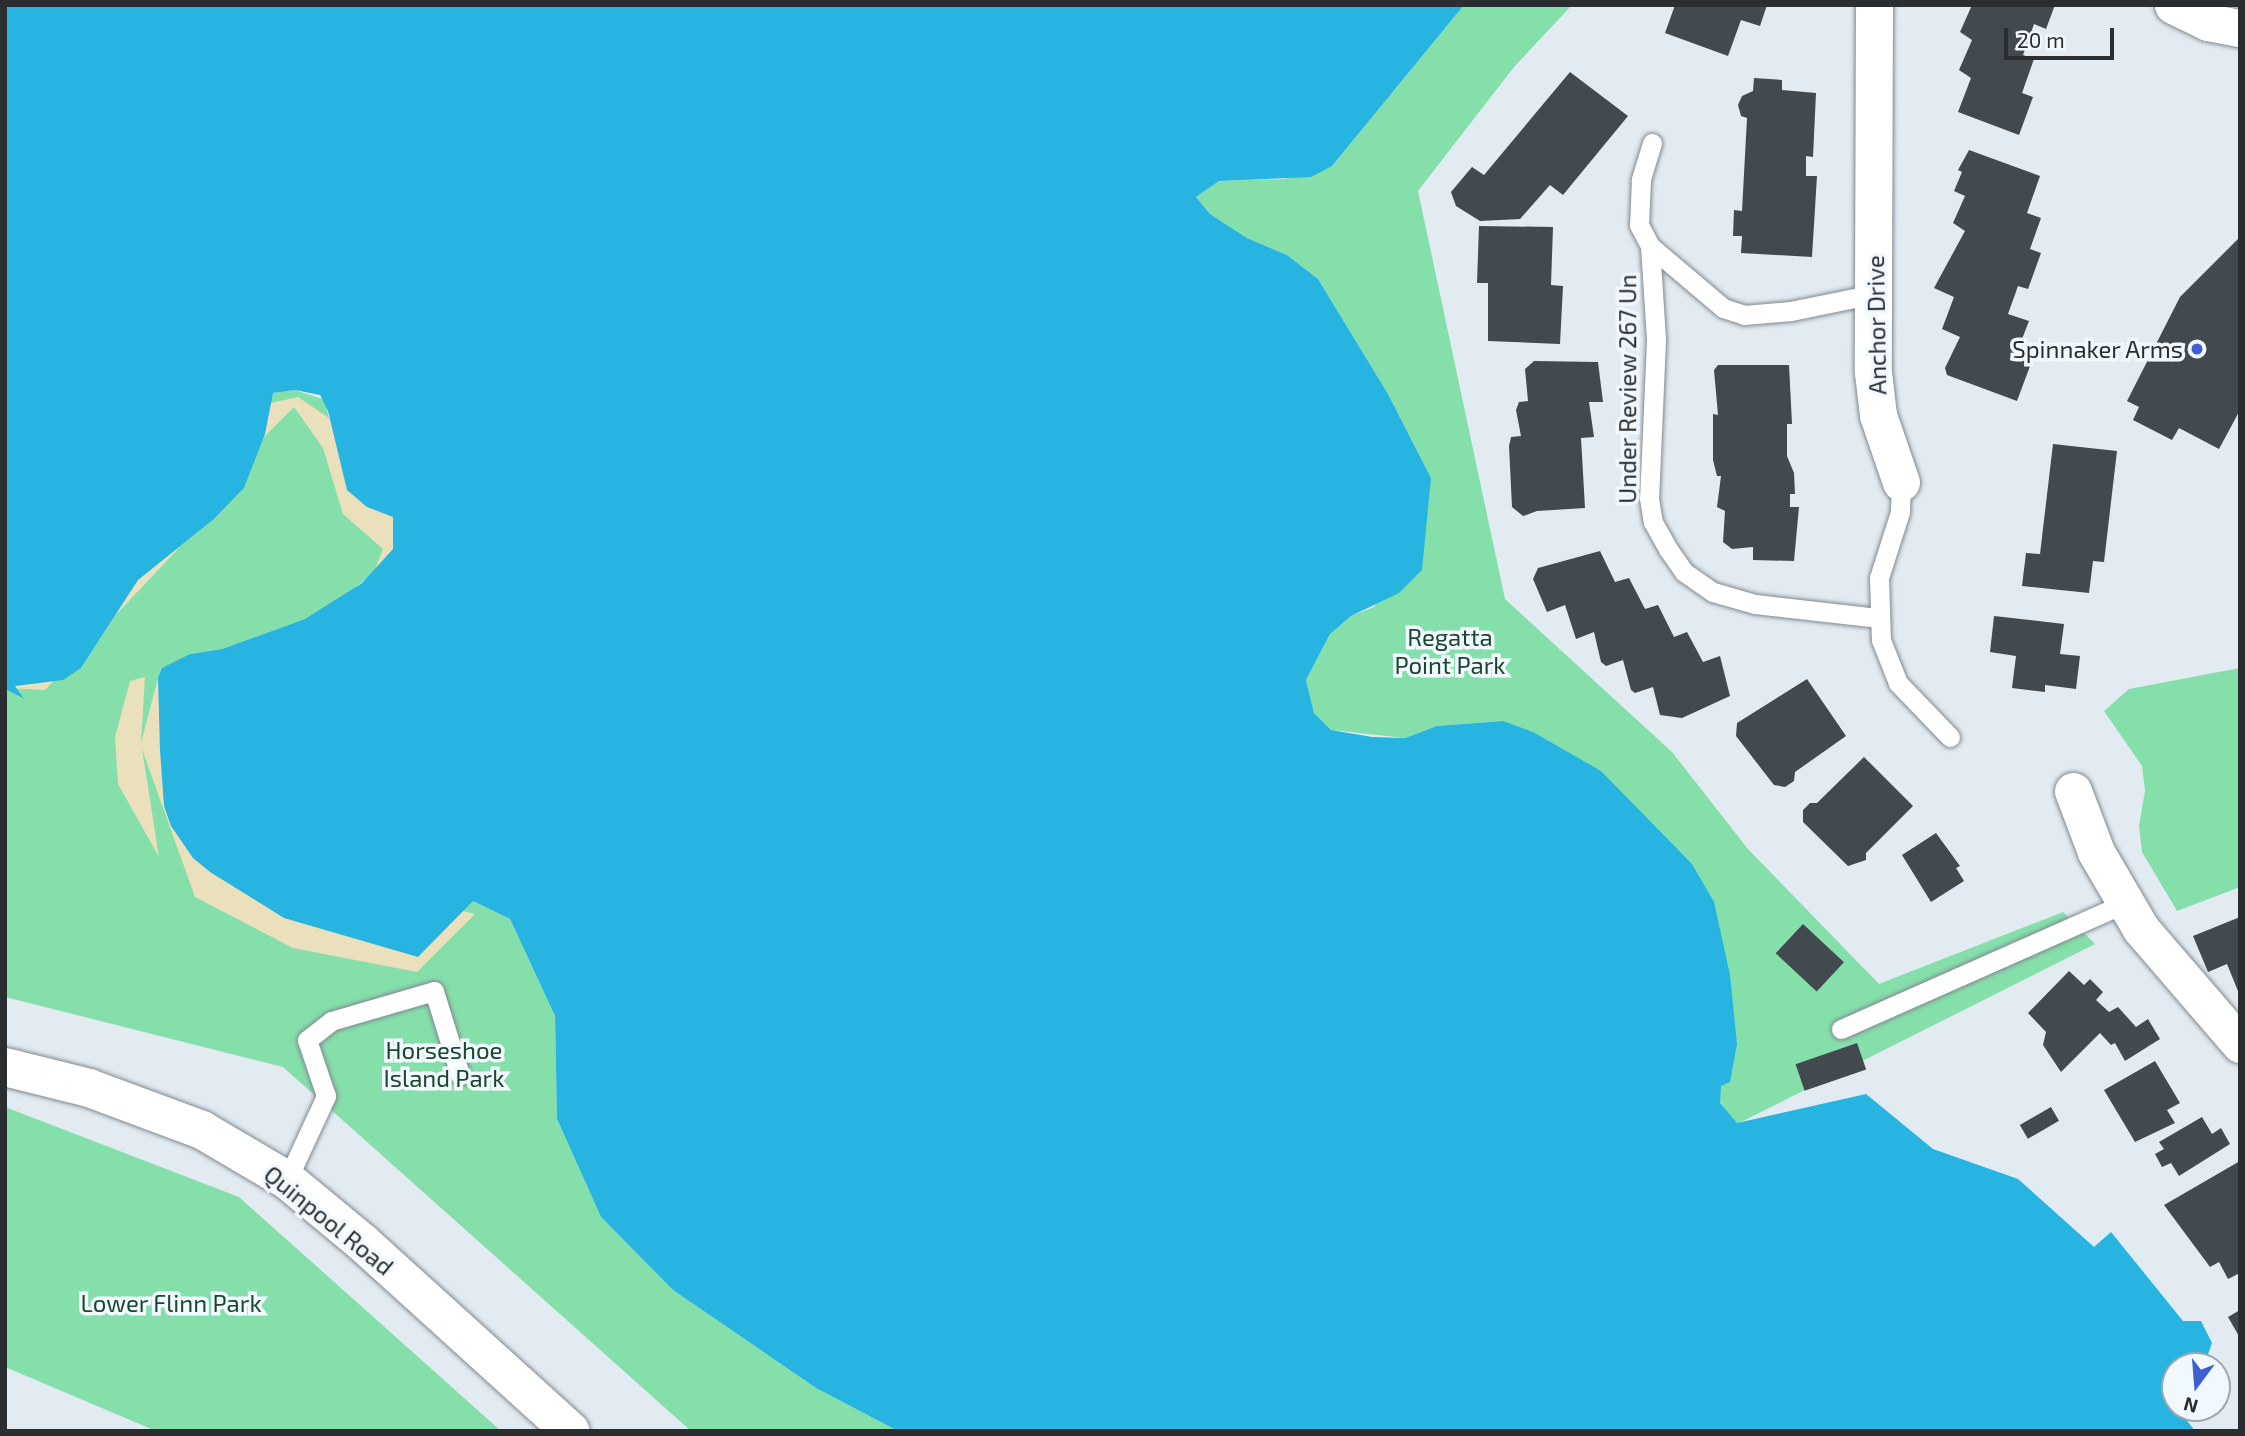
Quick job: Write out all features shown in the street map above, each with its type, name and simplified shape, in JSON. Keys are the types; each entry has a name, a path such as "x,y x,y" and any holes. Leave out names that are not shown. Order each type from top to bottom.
{"main road":[{"name":"Quinpool Road","path":"5,1067 89,1088 202,1130 287,1180 363,1242 570,1431"}],"street":[{"name":"Anchor Drive","path":"1874,5 1874,289 1878,415 1901,482"},
{"path":"2173,5 2208,22 2240,28"},
{"path":"2073,791 2096,852 2141,929 2240,1044"}],"lane":[{"name":"Under Review 267 Un","path":"1652,143 1641,180 1639,225 1650,246 1656,340 1649,498 1653,522 1684,572 1713,592 1755,604 1877,618"},
{"path":"1650,246 1723,308 1744,315 1791,311 1874,289"},
{"name":"Anchor Drive","path":"1901,482 1900,512 1878,578 1877,618 1885,655 1898,683 1950,737"},
{"path":"1841,1030 2127,902"},
{"path":"287,1180 326,1096 307,1040 331,1021 434,991 460,1075"}],"green space":[{"name":"Regatta Point Park","path":"1464,5 1572,5 1514,67 1418,191 1505,599 1672,752 1748,849 1879,984 2063,912 2095,944 1737,1124 1720,1103 1692,864 1649,823 1503,721 1437,726 1405,738 1331,730 1314,713 1306,680 1330,634 1351,616 1374,607 1431,478 1388,394 1318,279 1287,255 1247,238 1210,214 1196,197 1219,181 1284,179 1332,166"},
{"name":"Horseshoe Island Park","path":"295,390 325,400 336,452 393,517 385,563 347,594 305,619 222,649 190,654 473,901 510,919 555,1016 557,1119 601,1217 673,1290 816,1388 898,1431 691,1431 283,1067 5,997 5,689 23,699 14,685 81,668 138,580 214,519 244,488 270,417 268,401 273,393"},
{"path":"2240,668 2240,887 2177,911 2142,852 2139,826 2145,791 2142,766 2104,711 2129,689"},
{"name":"Lower Flinn Park","path":"5,1107 239,1197 501,1431 156,1431 5,1367"}],"sand":[{"path":"298,397 366,443 400,459 382,892 475,914 417,972 293,948 195,897 142,749 159,857 118,784 115,737 130,681 145,677 141,743 158,678 212,673 358,613 383,549 343,514 323,448 294,407 250,451 208,517 45,690 5,688 253,407"}],"water":[{"path":"5,5 1464,5 1332,166 1311,177 1219,181 1196,197 1210,214 1247,238 1287,255 1318,279 1388,394 1431,478 1422,570 1399,593 1351,616 1330,634 1306,680 1314,713 1331,730 1372,737 1405,738 1437,726 1503,721 1533,732 1601,771 1692,864 1714,902 1730,975 1737,1044 1730,1082 1721,1086 1720,1103 1737,1123 1866,1094 1933,1149 2018,1179 2094,1247 2111,1232 2183,1321 2201,1321 2212,1343 2209,1352 2161,1352 2161,1422 2188,1422 2195,1431 898,1431 816,1388 673,1290 601,1217 557,1119 555,1016 510,919 473,901 418,957 284,918 210,872 193,858 171,826 164,806 160,750 158,678 162,668 190,654 222,649 305,619 362,583 393,549 393,517 367,507 347,490 328,411 320,395 295,390 273,393 265,434 244,488 214,519 138,580 81,668 63,680 15,686 24,699 5,689"}],"building":[{"path":"1675,5 1767,5 1760,26 1741,20 1728,56 1665,33"},
{"path":"1972,5 2055,5 2046,29 2034,24 2023,55 2034,59 2022,93 2033,97 2019,135 1958,112 1971,78 1959,70 1972,40 1960,32"},
{"path":"1570,72 1628,116 1563,195 1550,185 1520,219 1480,221 1456,206 1451,192 1472,167 1484,175"},
{"path":"1754,78 1782,80 1782,90 1816,93 1813,157 1806,156 1806,176 1817,176 1812,257 1741,253 1742,236 1733,236 1734,210 1742,211 1747,118 1741,116 1738,105 1742,96 1753,91"},
{"path":"1969,150 2040,176 2027,213 2041,218 2030,249 2041,253 2028,289 2018,286 2008,314 2029,321 2017,352 2033,358 2017,401 1947,375 1945,368 1960,337 1942,329 1954,297 1934,288 1965,231 1953,223 1965,196 1954,191 1962,172 1958,170"},
{"path":"1479,226 1553,227 1551,285 1563,286 1560,344 1488,341 1488,283 1477,283"},
{"name":"Spinnaker Arms","path":"2240,237 2240,410 2219,449 2179,428 2172,440 2133,420 2139,407 2127,401 2180,297"},
{"path":"1534,361 1598,362 1603,402 1589,402 1594,437 1581,438 1585,508 1537,511 1523,516 1512,507 1509,446 1511,437 1521,436 1516,410 1519,402 1528,401 1525,369"},
{"path":"1718,365 1789,365 1792,424 1787,424 1787,456 1794,473 1795,494 1790,494 1790,507 1799,507 1794,561 1753,560 1753,547 1732,549 1723,542 1725,511 1717,507 1721,476 1717,476 1713,460 1713,414 1718,415 1714,370"},
{"path":"2053,444 2117,451 2104,562 2093,561 2089,593 2022,586 2026,553 2040,554"},
{"path":"1600,551 1615,582 1629,578 1645,609 1658,605 1674,637 1687,632 1703,662 1720,656 1730,696 1682,718 1660,715 1653,687 1635,693 1631,690 1623,660 1606,666 1601,662 1594,632 1576,639 1565,605 1547,612 1533,579 1538,568"},
{"path":"1994,616 2064,624 2060,654 2080,656 2076,689 2045,685 2045,692 2012,688 2016,656 1990,652"},
{"path":"1807,679 1846,736 1795,772 1794,781 1785,787 1774,785 1736,736 1737,723"},
{"path":"1864,757 1913,806 1866,853 1866,860 1848,866 1803,822 1803,810 1810,803 1817,803"},
{"path":"1936,833 1960,866 1956,868 1964,881 1931,902 1902,855"},
{"path":"2240,917 2240,996 2227,964 2208,972 2193,936"},
{"path":"1803,924 1844,962 1817,991 1776,953"},
{"path":"2069,971 2084,985 2090,979 2103,992 2096,1000 2109,1012 2118,1007 2136,1027 2148,1019 2160,1039 2125,1061 2115,1043 2111,1045 2100,1033 2061,1072 2043,1045 2046,1032 2028,1013"},
{"path":"1857,1043 1866,1069 1805,1091 1796,1064"},
{"path":"2155,1061 2180,1103 2167,1110 2175,1123 2135,1142 2104,1090"},
{"path":"2051,1107 2059,1121 2028,1139 2020,1125"},
{"path":"2202,1117 2212,1134 2221,1128 2230,1144 2179,1176 2171,1163 2162,1167 2155,1154 2164,1149 2159,1142"},
{"path":"2240,1161 2240,1273 2228,1279 2219,1262 2210,1267 2164,1205"},
{"path":"2240,1310 2240,1338 2228,1317"}],"place":[{"name":"Spinnaker Arms","path":"2197,349"}]}
